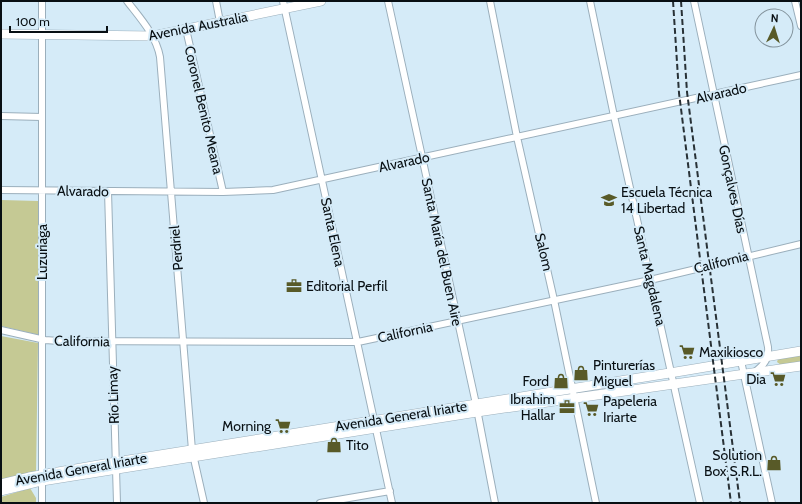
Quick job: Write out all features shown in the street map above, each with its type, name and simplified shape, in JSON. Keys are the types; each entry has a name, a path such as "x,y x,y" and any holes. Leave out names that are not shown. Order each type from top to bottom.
{"main road":[{"name":"Avenida Australia","path":"1,34 153,36 220,22 284,5 321,1"},
{"name":"Avenida General Iriarte","path":"1,484 476,408 572,389 801,351"},
{"name":"Avenida General Iriarte","path":"476,408 574,398 801,366"},
{"name":"Avenida General Iriarte","path":"1,491 42,478"}],"street":[{"name":"Luzuriaga","path":"42,1 42,503"},
{"name":"Perdriel","path":"127,1 153,36 160,57 193,454 204,503"},
{"path":"216,1 220,22"},
{"name":"Santa María del Buen Aire","path":"388,1 476,408 495,503"},
{"name":"Salom","path":"490,1 517,136 554,300 596,503"},
{"name":"Santa Magdalena","path":"590,1 700,503"},
{"name":"Gonçalves Días","path":"694,1 747,256 768,347 768,356"},
{"path":"796,1 801,26"},
{"name":"Santa Elena","path":"284,5 392,503"},
{"name":"Coronel Benito Meana","path":"186,29 223,192"},
{"name":"Alvarado","path":"1,190 223,192 273,190 801,75"},
{"path":"1,116 42,117"},
{"name":"Río Limay","path":"108,191 117,503"},
{"name":"California","path":"1,330 42,339 59,341 358,342 650,280 801,244"},
{"path":"755,372 762,366 768,356"},
{"path":"741,361 772,503"},
{"path":"320,503 390,491"}],"green space":[{"path":"1,200 38,201 39,335 1,326"},
{"path":"1,336 38,343 36,473 1,480"},
{"path":"801,354 801,363 781,365 777,362 778,359"},
{"path":"30,488 36,498 36,503 1,503 1,497"}],"railway":[{"path":"673,1 679,93 731,503"},
{"path":"681,1 687,92 740,503"}],"place":[{"name":"Escuela Técnica 14 Libertad","path":"609,200"},
{"name":"Editorial Perfil","path":"294,286"},
{"name":"Maxikiosco","path":"687,352"},
{"name":"Pinturerías Miguel","path":"581,373"},
{"name":"Dia","path":"778,379"},
{"name":"Ford","path":"561,381"},
{"name":"Ibrahim Hallar","path":"567,407"},
{"name":"Papeleria Iriarte","path":"591,409"},
{"name":"Morning","path":"283,426"},
{"name":"Tito","path":"334,445"},
{"name":"Solution Box S.R.L.","path":"774,463"}]}
